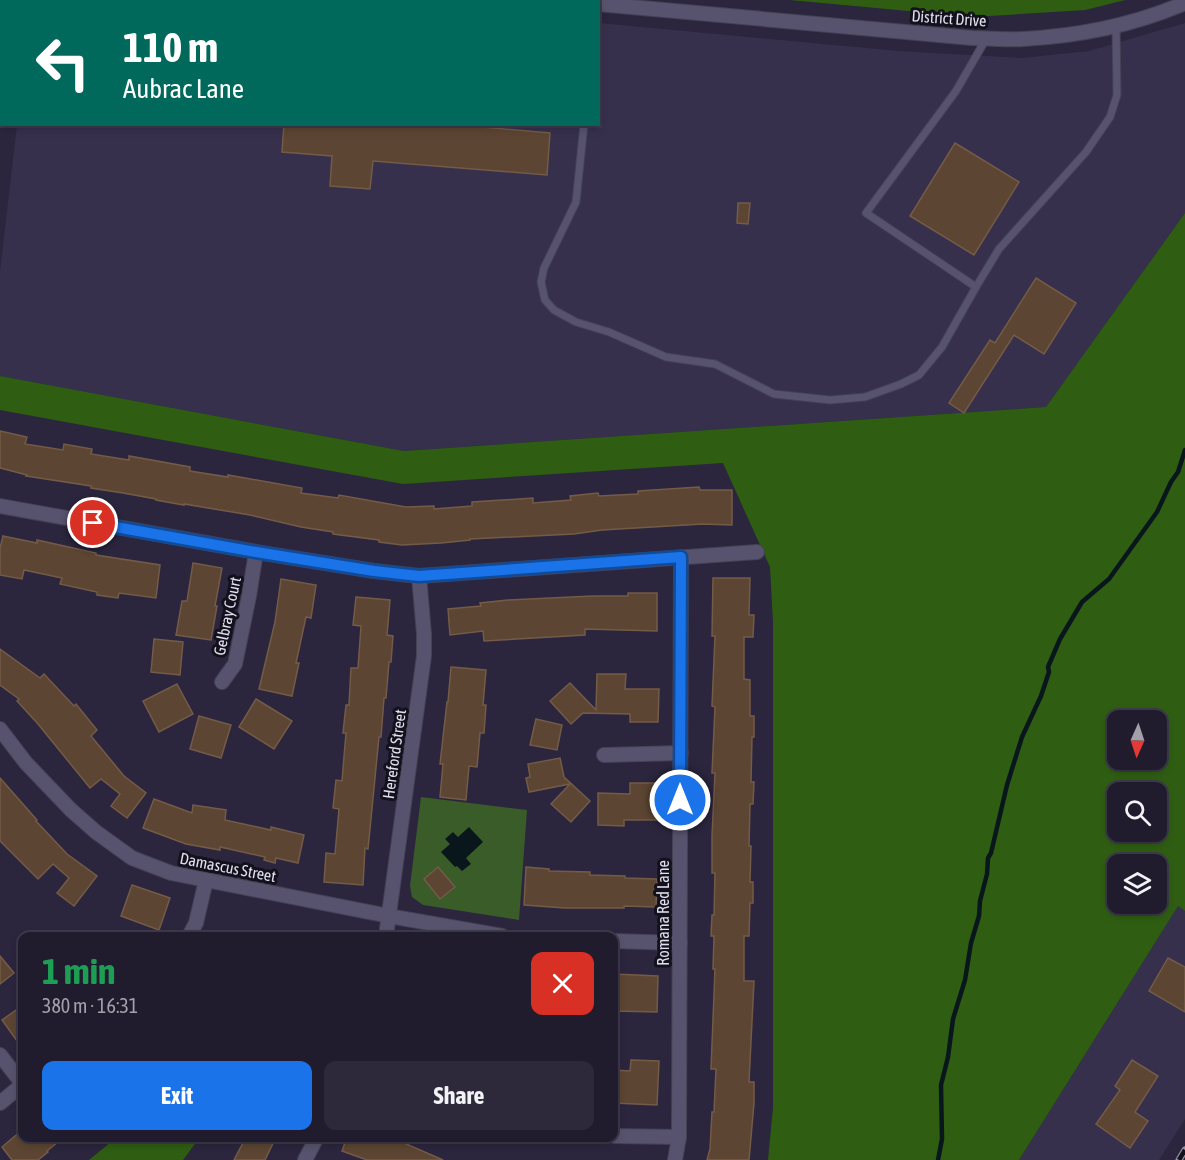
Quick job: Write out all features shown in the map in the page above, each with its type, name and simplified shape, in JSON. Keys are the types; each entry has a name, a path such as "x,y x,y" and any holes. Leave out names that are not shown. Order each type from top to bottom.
{"street":[{"name":"District Drive","path":"600,4 986,38 1021,39 1086,33 1143,18 1185,3"},
{"path":"0,63 0,70"},
{"path":"0,506 256,552 419,576 757,552"},
{"name":"Gelbray Court","path":"222,682 235,664 256,552"},
{"name":"Romana Red Lane","path":"675,1160 679,1137 681,557"},
{"name":"Hereford Street","path":"387,932 424,656 419,576"},
{"name":"Damascus Street","path":"0,729 33,771 71,810 96,832 132,858 171,873 479,932"},
{"path":"604,755 681,753"},
{"path":"191,932 196,923 206,880"},
{"path":"618,941 680,942"},
{"path":"0,1055 18,1079"},
{"path":"0,1103 18,1087"},
{"path":"618,1136 679,1137"},
{"path":"304,1160 314,1142"}],"lane":[{"path":"584,126 576,202 544,268 541,282 545,300 554,310 576,322 609,332 666,357 715,364 774,394 830,400 865,397 919,375 942,347 999,249 1086,152 1110,117 1117,94 1116,26"},
{"path":"976,287 866,213 956,91 986,38"}],"shaded area":[{"path":"600,23 898,51 1021,58 1089,51 1185,23 1185,213 1046,407 404,451 0,376 0,272 17,126 600,126"},
{"path":"469,827 483,842 466,858 471,864 462,871 441,852 450,844 445,839 453,832 458,837"},
{"path":"1178,906 1185,911 1185,1119 1159,1160 1019,1160"}],"green space":[{"path":"790,0 1125,0 1085,10 973,17"},
{"path":"1185,213 1185,911 1178,906 1019,1160 768,1160 773,1108 773,622 770,567 723,463 403,484 0,410 0,376 404,451 1046,407"},
{"path":"421,797 527,810 519,920 423,905 412,897 410,886"},
{"path":"111,1142 196,1142 183,1160 89,1160"}],"building":[{"path":"284,126 471,126 550,133 547,175 373,161 370,189 330,186 332,156 282,152"},
{"path":"955,143 1019,182 974,255 910,216"},
{"path":"738,203 750,203 748,224 737,223"},
{"path":"1036,278 1076,303 1044,354 1014,335 964,413 949,403 990,340 995,343"},
{"path":"0,431 27,437 25,444 63,450 64,444 92,449 91,454 129,460 129,456 190,467 190,471 302,488 301,493 338,498 339,495 406,507 434,506 434,509 472,506 472,502 533,498 533,503 571,500 570,496 598,493 599,496 638,494 638,491 699,487 700,490 732,490 732,525 703,524 602,530 574,534 402,545 333,534 333,532 250,515 26,476 0,468"},
{"path":"3,536 37,543 37,540 96,553 96,555 160,565 156,598 119,593 118,598 97,595 97,592 60,584 62,578 24,570 22,579 0,575 0,548"},
{"path":"193,563 222,568 211,640 176,635 182,601 187,601"},
{"path":"713,578 750,578 749,615 754,615 753,637 744,637 744,679 750,680 750,716 754,716 751,782 754,782 753,804 750,804 749,846 751,846 750,882 753,882 753,903 750,903 749,936 744,936 744,981 754,981 749,1082 754,1082 754,1103 749,1160 707,1160 710,1149 712,1112 714,1112 716,1069 711,1069 715,969 713,969 714,936 711,936 715,873 712,873 715,773 712,773 715,707 712,706 715,636 712,636"},
{"path":"281,579 316,585 311,618 306,617 296,663 299,663 292,696 259,689 275,622"},
{"path":"628,593 657,593 657,631 585,629 585,635 484,641 483,631 450,635 448,609 481,606 480,603 508,600 628,596"},
{"path":"356,597 390,600 387,635 393,636 381,737 379,737 368,849 365,848 363,885 324,882 326,853 335,854 339,809 333,808 336,780 342,781 346,733 343,733 346,705 349,705 351,668 358,668 361,626 353,625"},
{"path":"154,639 183,642 180,675 151,672"},
{"path":"0,649 40,678 44,674 74,706 76,704 97,730 91,736 124,776 146,793 127,818 111,806 120,794 101,779 90,788 17,701 19,699 0,685"},
{"path":"451,667 486,670 483,705 486,705 484,733 480,733 477,767 469,766 466,800 440,797 443,764 440,764"},
{"path":"597,674 626,674 625,689 659,689 658,722 630,722 630,714 583,713 571,724 550,701 570,683 596,710"},
{"path":"177,684 193,714 159,732 143,701"},
{"path":"256,699 292,721 274,749 239,727"},
{"path":"199,716 231,725 221,758 190,749"},
{"path":"536,719 562,725 557,750 530,745"},
{"path":"560,758 564,777 590,801 571,822 551,804 570,784 529,792 526,778 530,777 528,764"},
{"path":"0,778 67,854 97,876 74,906 57,893 69,878 53,864 38,879 0,841"},
{"path":"630,783 658,783 658,820 624,820 624,826 598,825 598,793 630,794"},
{"path":"154,799 192,813 193,805 226,810 225,820 304,835 298,863 276,858 275,863 264,860 265,857 220,847 220,850 186,844 143,828"},
{"path":"438,867 455,887 440,899 424,879"},
{"path":"526,867 549,869 549,871 590,872 590,875 657,879 656,907 565,908 524,905"},
{"path":"132,885 170,898 159,930 121,916"},
{"path":"0,956 14,973 0,984"},
{"path":"1168,958 1185,967 1185,1012 1149,991"},
{"path":"618,974 658,976 657,1012 618,1011"},
{"path":"18,1009 18,1042 2,1020"},
{"path":"631,1060 659,1061 657,1105 618,1103 618,1070 630,1071"},
{"path":"1132,1060 1158,1076 1135,1112 1148,1121 1130,1148 1096,1124 1120,1090 1115,1086"},
{"path":"18,1133 18,1142 58,1142 38,1160 12,1160 2,1147"},
{"path":"243,1142 274,1142 265,1160 234,1160"},
{"path":"345,1142 402,1142 443,1160 367,1160 342,1151"}],"waterway":[{"path":"938,1160 942,1139 941,1085 948,1057 953,1019 965,980 971,943 979,916 988,858 1022,737 1041,696 1049,672 1048,667 1060,639 1082,602 1109,579 1157,512 1178,472 1185,450"}],"railway":[{"path":"1179,1160 1185,1150"}],"route":[{"path":"93,523 256,552 419,576 681,557 680,800"}]}
